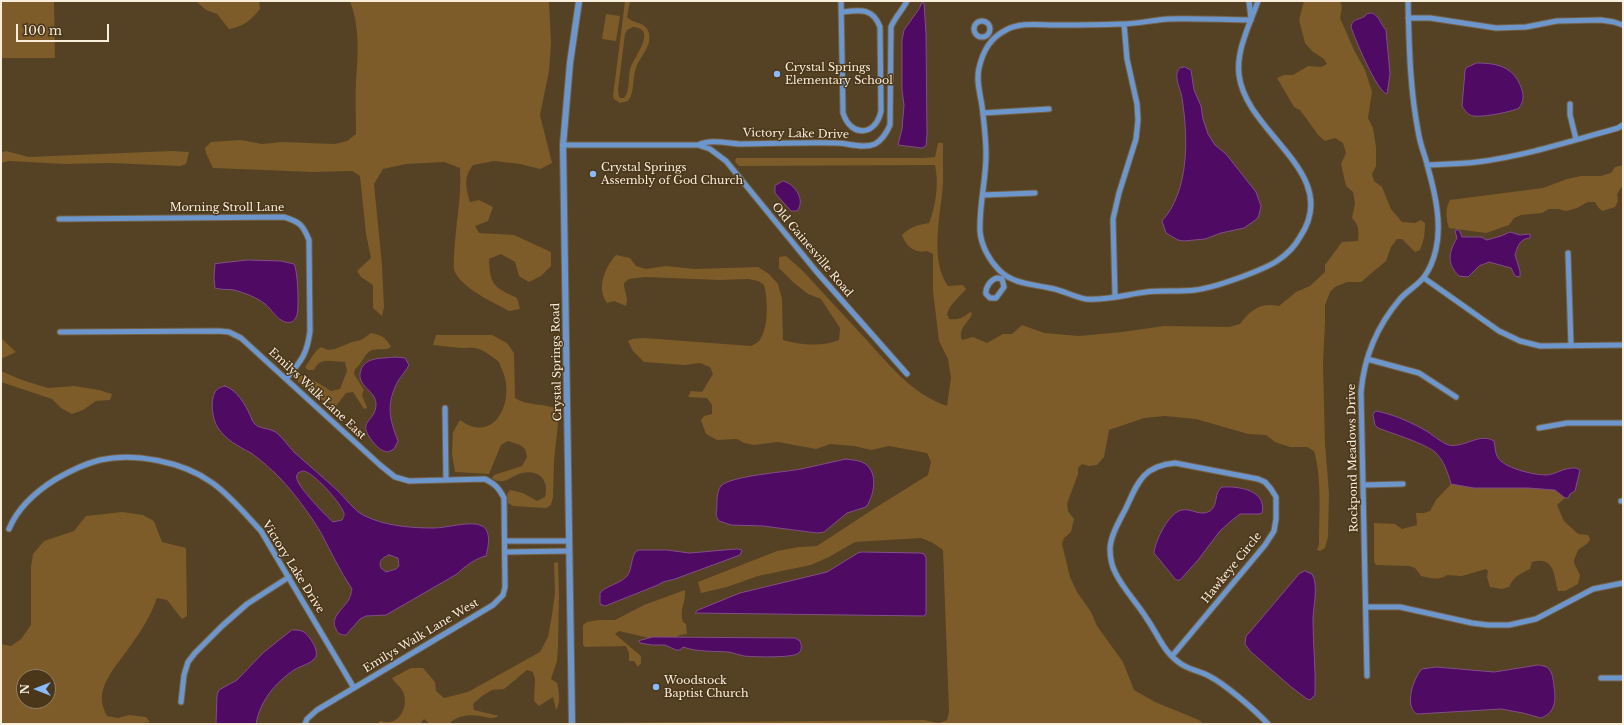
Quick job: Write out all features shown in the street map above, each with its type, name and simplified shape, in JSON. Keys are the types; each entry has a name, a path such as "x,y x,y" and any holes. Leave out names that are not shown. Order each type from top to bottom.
{"street":[{"name":"Crystal Springs Road","path":"572,724 563,145 570,63 580,1"},
{"path":"841,1 843,114 846,122 852,128 856,130 866,130 875,126 879,120 881,111 880,27 874,15 863,11 842,12"},
{"name":"Victory Lake Drive","path":"563,145 698,145 704,142 739,144 837,143 866,146 878,142 887,132 890,125 891,27 894,19 902,11 907,1"},
{"path":"1249,1 1251,20"},
{"path":"1251,20 1171,19 1124,24 1015,26 999,33 992,39 982,56 978,70 978,94 983,113 986,155 980,232 983,244 994,264 1004,277 1017,282 1052,288 1086,299 1155,291 1194,290 1210,287 1263,268 1278,261 1286,254 1299,239 1305,228 1309,216 1310,203 1308,188 1304,177 1286,151 1260,121 1248,102 1242,86 1239,74 1239,58 1258,1"},
{"name":"Rockpond Meadows Drive","path":"1367,676 1361,392 1362,378 1375,336 1385,319 1401,299 1424,278 1434,256 1438,231 1434,194 1419,136 1415,111 1408,1"},
{"path":"1408,18 1430,18 1501,28 1526,27 1557,21 1601,20 1614,22 1623,26"},
{"path":"1115,296 1113,219 1118,192 1136,139 1138,120 1137,104 1127,59 1124,24"},
{"path":"987,34 992,39"},
{"path":"1570,104 1570,115 1576,139"},
{"path":"983,113 1049,109"},
{"path":"1427,165 1476,162 1502,158 1618,128 1623,125"},
{"name":"Old Gainesville Road","path":"698,145 710,149 726,161 811,266 907,374"},
{"path":"982,195 1035,193"},
{"name":"Morning Stroll Lane","path":"59,220 284,217 296,221 304,228 309,240 310,331 308,346 302,361 286,379"},
{"path":"1568,253 1571,346"},
{"path":"1424,278 1508,336 1527,344 1540,346 1623,345"},
{"name":"Emilys Walk Lane East","path":"60,332 219,331 229,332 242,338 380,465 395,477 409,481 485,479 495,484 499,488 504,498 505,541"},
{"path":"1367,359 1419,373 1456,397"},
{"path":"445,408 446,480"},
{"path":"1539,428 1567,423 1623,423"},
{"name":"Victory Lake Drive","path":"9,529 21,507 44,487 75,468 101,460 132,458 155,459 186,468 212,482 243,511 261,531 354,688"},
{"name":"Hawkeye Circle","path":"1172,656 1265,546 1274,531 1276,519 1276,497 1271,489 1258,479 1175,463 1162,464 1152,468 1144,475 1137,485 1110,547 1111,559 1116,574 1148,619 1164,649 1181,664 1220,682 1268,724"},
{"path":"1363,485 1403,484"},
{"path":"505,541 569,540"},
{"name":"Emilys Walk Lane West","path":"305,724 307,719 317,710 493,605 503,595 505,587 505,541"},
{"path":"505,552 569,552"},
{"path":"181,702 184,675 188,662 195,653 247,604 289,577"},
{"path":"1366,607 1400,607 1472,623 1503,625 1536,619 1593,589 1623,582"},
{"path":"1601,678 1623,678"}],"shaded area":[{"path":"1,1 54,1 55,58 1,58"},
{"path":"196,1 259,1 260,9 246,22 238,27 229,29 217,14 206,10"},
{"path":"350,1 549,1 551,43 549,71 540,115 552,163 540,169 520,164 494,161 473,165 468,174 466,183 470,202 479,200 493,207 488,221 475,226 479,233 514,235 551,252 551,266 541,276 529,282 519,276 515,262 501,254 489,259 492,280 498,288 517,298 520,309 509,311 487,299 465,284 455,272 454,257 460,190 460,168 444,162 406,164 383,169 374,184 382,265 384,307 382,316 373,308 373,285 361,277 357,271 371,258 366,234 360,176 352,171 313,172 213,168 205,148 211,142 241,140 262,144 282,142 335,144 347,141 356,134 358,41"},
{"path":"625,1 630,1 627,17 648,29 649,43 636,68 633,90 628,101 620,103 614,99 613,96","holes":["633,27 640,29 644,33 644,39 630,70 626,95 624,98 620,98 618,90 625,34 627,30"]},
{"path":"1304,1 1340,1 1342,7 1340,18 1354,50 1365,70 1372,92 1368,118 1373,128 1376,147 1376,166 1372,174 1374,181 1382,187 1391,209 1402,222 1415,223 1421,220 1425,223 1424,237 1420,250 1415,252 1402,239 1397,239 1391,247 1386,261 1361,282 1347,282 1335,287 1330,292 1325,305 1323,364 1325,444 1329,493 1328,537 1325,548 1320,551 1317,550 1319,544 1320,497 1317,461 1314,451 1307,447 1290,447 1275,442 1266,435 1248,434 1196,419 1165,416 1144,418 1109,430 1104,457 1097,465 1089,466 1082,464 1078,468 1078,474 1067,504 1068,511 1074,519 1071,532 1064,538 1062,544 1070,577 1077,592 1091,612 1097,626 1123,662 1134,690 1155,702 1199,720 1203,724 589,724 924,720 939,723 947,720 949,712 943,550 933,543 921,538 855,542 829,557 811,565 758,576 727,587 701,593 698,582 777,551 799,547 817,546 928,475 931,462 927,453 889,446 871,450 854,446 830,444 816,449 778,442 754,445 744,443 737,439 717,440 706,434 701,420 704,416 712,414 712,405 707,398 688,397 691,391 702,392 713,374 710,367 700,363 684,365 644,362 633,351 628,341 632,339 644,338 751,346 759,341 765,329 767,306 764,285 758,281 748,279 720,280 645,277 629,279 624,283 627,300 626,306 614,301 607,303 602,291 603,278 608,265 616,255 630,258 636,266 646,269 666,266 695,269 758,267 769,274 778,284 782,299 783,340 796,343 826,344 839,340 840,328 821,299 808,294 779,268 779,257 786,256 802,270 900,376 922,394 947,406 951,378 948,359 939,341 933,291 933,254 927,251 922,252 914,250 908,246 902,235 914,227 929,223 936,194 937,179 935,165 739,166 735,162 736,158 935,157 938,143 943,143 943,183 938,236 939,263 942,275 948,286 963,285 966,289 953,303 947,314 949,319 958,319 970,312 972,313 961,332 962,340 973,337 987,343 1003,334 1012,334 1022,325 1044,333 1079,336 1164,326 1229,327 1240,324 1256,308 1267,305 1279,306 1296,292 1310,286 1325,272 1325,265 1342,242 1358,241 1358,228 1352,218 1355,203 1353,192 1346,186 1341,164 1346,153 1343,143 1335,138 1325,141 1319,136 1300,110 1294,107 1277,78 1284,75 1293,75 1308,66 1321,67 1327,64 1324,59 1312,51 1305,43 1299,20"},
{"path":"922,3 924,3 926,33 927,134 926,146 922,148 898,145 902,129 904,105 902,90 902,40 904,30"},
{"path":"1372,13 1377,16 1386,30 1390,74 1387,94 1383,91 1372,75 1351,27 1355,20"},
{"path":"606,14 620,16 616,41 602,39"},
{"path":"1477,63 1498,65 1514,75 1518,80 1523,93 1523,100 1519,108 1486,116 1474,116 1466,112 1462,106 1465,71 1466,68"},
{"path":"1185,67 1191,70 1194,90 1201,106 1203,119 1208,134 1215,145 1226,154 1256,192 1261,206 1257,219 1244,228 1221,233 1205,239 1184,241 1178,240 1166,233 1162,221 1178,194 1185,162 1186,145 1184,113 1177,74 1180,68"},
{"path":"6,151 29,157 172,151 189,152 186,164 180,166 111,163 64,164 9,161 1,163 1,153"},
{"path":"1623,165 1623,185 1617,194 1618,201 1615,207 1602,211 1595,202 1588,202 1577,208 1566,211 1549,209 1542,213 1521,215 1514,218 1509,225 1486,233 1449,228 1446,214 1447,206 1450,200 1543,188 1567,179 1581,176 1601,176 1611,173 1615,167"},
{"path":"783,181 792,185 800,197 797,211 791,211 775,193 775,186"},
{"path":"1459,230 1462,237 1481,237 1487,240 1510,232 1520,235 1530,234 1530,238 1520,243 1515,255 1520,271 1520,277 1515,276 1511,268 1489,262 1479,266 1468,277 1459,276 1452,267 1450,257 1452,248 1457,238 1455,231"},
{"path":"248,260 281,261 294,264 297,281 298,305 296,318 292,322 283,321 280,319 258,299 234,290 215,288 215,264"},
{"path":"371,333 383,337 391,347 369,351 355,369 354,374 364,390 362,395 367,408 364,409 353,392 346,393 336,406 325,402 298,382 299,376 302,376 331,391 340,389 347,371 345,362 323,361 314,370 308,370 305,367 321,347 328,350 335,349 361,340"},
{"path":"436,335 492,335 507,343 514,353 515,398 524,402 555,408 558,424 554,460 553,497 551,505 546,508 513,506 508,503 507,494 510,490 523,493 537,501 545,497 546,485 541,476 525,473 501,481 496,481 492,478 494,475 522,466 527,457 525,449 520,445 508,441 501,445 489,474 455,472 452,454 453,432 460,420 472,426 483,427 492,424 499,417 504,407 506,384 499,363 494,358 477,348 433,345"},
{"path":"1,338 16,352 1,359"},
{"path":"395,357 405,358 409,365 394,389 390,404 391,418 398,441 394,449 388,452 381,450 376,446 368,435 366,425 373,415 376,404 373,395 363,384 360,375 363,366 367,362 375,359"},
{"path":"1,371 22,380 48,388 74,386 99,390 112,394 110,400 96,401 83,410 72,414 61,408 52,399 1,382"},
{"path":"225,386 240,398 256,425 272,430 278,434 294,452 363,515 380,522 416,528 439,528 466,524 478,524 485,528 488,536 486,556 474,561 457,574 386,615 366,616 360,619 346,635 340,634 334,625 336,617 349,599 352,589 321,533 291,490 266,465 229,439 218,428 213,415 213,396 219,388","holes":["304,471 320,482 341,506 344,513 342,520 333,522 307,495 297,479 298,473","389,555 398,558 399,566 396,569 386,572 381,568 380,562"]},
{"path":"1376,411 1389,414 1409,422 1449,445 1461,444 1483,438 1494,441 1496,454 1500,460 1505,464 1519,470 1534,474 1546,475 1576,468 1580,470 1575,491 1570,494 1568,498 1565,498 1555,490 1528,488 1474,488 1451,484 1447,471 1436,453 1417,442 1378,428 1375,425 1373,415"},
{"path":"846,459 862,462 871,471 874,483 872,496 866,507 847,513 824,532 817,533 763,526 731,525 719,521 716,516 718,492 721,486 726,483 746,477 801,469"},
{"path":"1451,484 1474,488 1528,488 1555,490 1565,498 1557,505 1564,521 1578,534 1588,535 1590,539 1588,543 1578,550 1574,560 1580,575 1578,584 1565,591 1558,591 1554,574 1549,564 1540,561 1532,562 1530,569 1515,578 1509,587 1502,589 1490,587 1487,577 1488,571 1486,569 1462,576 1447,575 1441,578 1434,578 1421,576 1415,568 1409,566 1376,565 1374,562 1374,523 1395,524 1402,529 1417,525 1416,513 1430,511 1436,500"},
{"path":"1222,487 1236,487 1256,494 1262,505 1262,513 1240,514 1231,521 1220,531 1198,560 1180,580 1176,580 1154,553 1160,535 1168,521 1177,512 1189,510 1199,513 1206,513 1210,511 1214,506 1219,490"},
{"path":"122,512 143,515 154,521 162,542 186,548 187,616 182,619 167,600 157,598 142,628 106,681 102,695 103,706 107,716 118,718 129,715 146,717 150,722 138,724 1,724 1,644 11,646 21,639 31,625 31,567 33,554 44,541 74,531 86,516"},
{"path":"737,549 742,550 740,555 663,582 605,606 600,604 600,593 627,576 635,552 638,550 667,550 689,553"},
{"path":"862,552 924,554 926,558 926,614 924,616 695,613 698,610 740,593 827,572"},
{"path":"558,562 558,646 557,661 551,679 557,683 559,700 556,710 553,697 539,706 534,701 535,679 533,672 527,670 504,689 492,690 473,704 474,710 499,716 491,718 476,715 459,717 449,724 430,724 424,719 420,724 377,724 380,721 394,721 401,714 405,705 404,694 392,678 411,668 423,668 435,682 436,691 444,698 468,692 540,652 548,637 555,593 554,563"},
{"path":"1305,571 1312,574 1315,584 1313,620 1315,695 1310,700 1290,686 1250,651 1245,644 1246,636 1299,574"},
{"path":"685,590 682,617 683,622 686,624 687,634 676,637 649,638 619,631 615,634 641,656 641,663 638,667 634,661 629,661 629,653 626,646 585,647 583,645 583,625 587,622 598,620 615,620 644,605"},
{"path":"292,630 303,631 309,637 314,644 316,652 315,658 311,662 287,675 269,693 261,708 256,724 216,724 217,695 219,690 237,680 263,653"},
{"path":"653,637 795,638 800,641 801,649 799,653 793,655 779,657 755,657 729,652 699,651 683,647 680,650 676,650 665,645 652,645 640,643 639,641"},
{"path":"1539,665 1547,667 1550,670 1553,679 1555,696 1552,709 1541,718 1501,709 1417,714 1411,705 1410,699 1413,685 1422,669 1436,667 1494,672"}],"place":[{"name":"Crystal Springs Elementary School","path":"777,74"},
{"name":"Crystal Springs Assembly of God Church","path":"593,174"},
{"name":"Woodstock Baptist Church","path":"656,687"}]}
